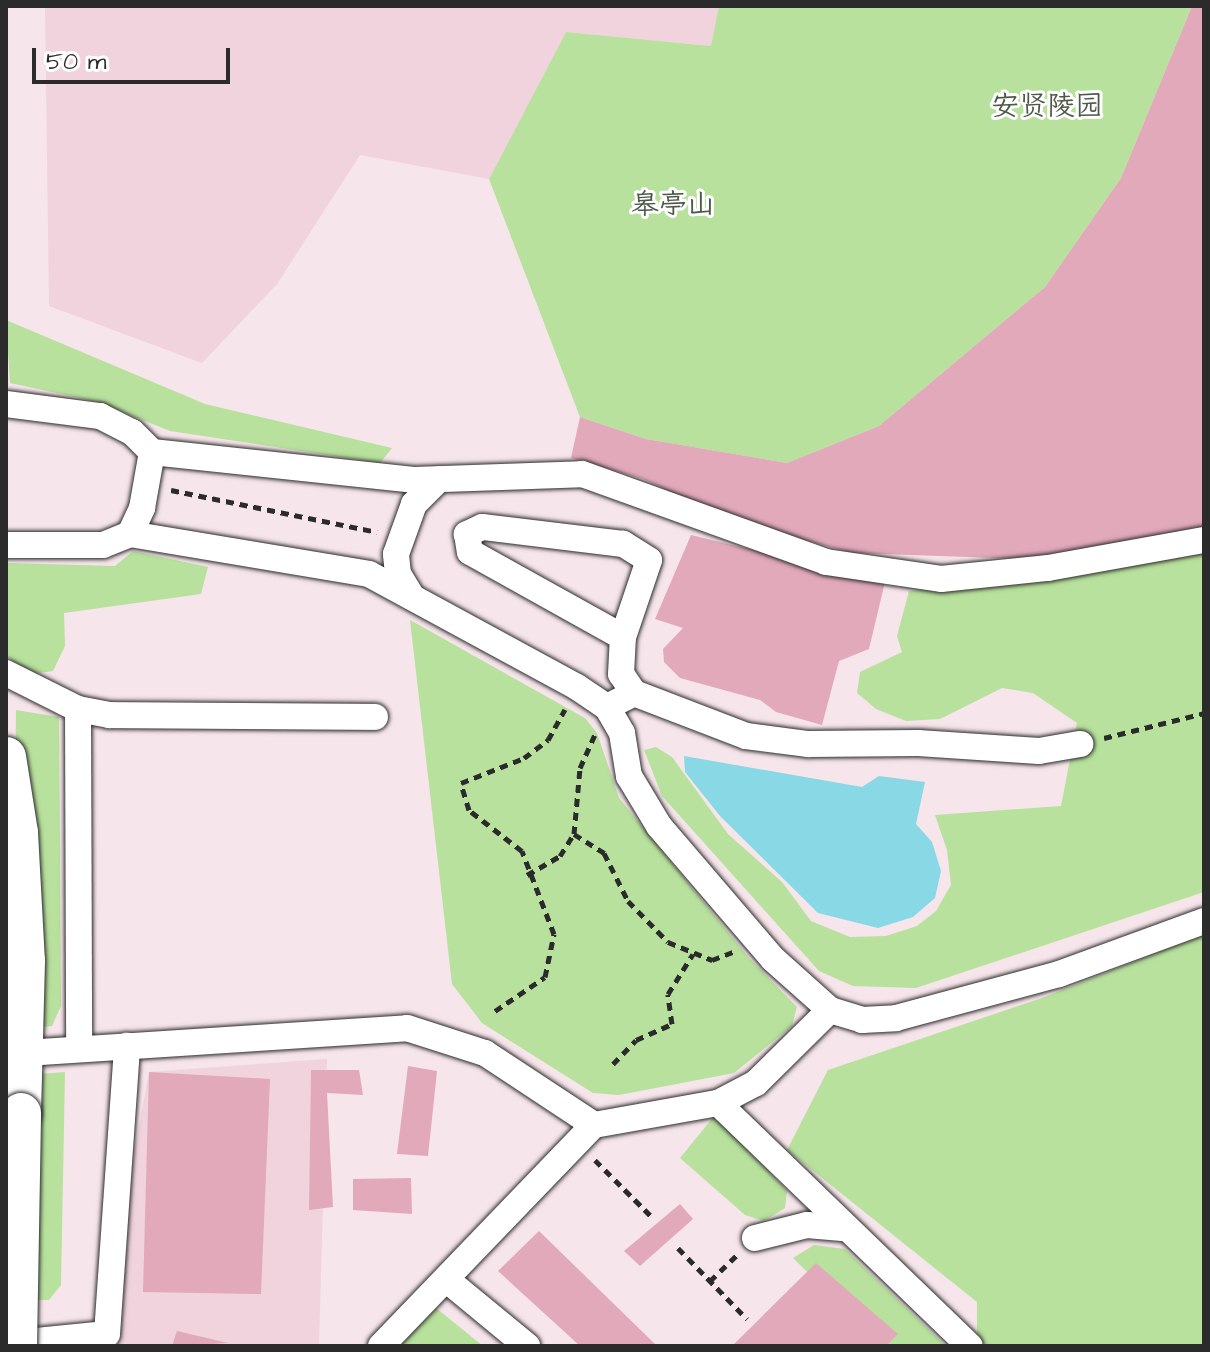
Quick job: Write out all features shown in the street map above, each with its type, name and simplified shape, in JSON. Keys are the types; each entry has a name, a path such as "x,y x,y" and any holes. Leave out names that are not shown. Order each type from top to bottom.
{"highway":[{"path":"6,757 18,833 25,961 17,1346"}],"street":[{"path":"6,404 100,416 132,432 152,452 439,479 582,474 826,562 941,579 1048,568 1204,540"},
{"path":"130,534 146,485 152,452"},
{"path":"412,597 398,574 400,536 414,504 439,479"},
{"path":"623,637 470,552 467,534 482,527 623,544 649,560 623,637 621,674 634,693 746,736 808,744 918,743 1039,751 1080,744"},
{"path":"6,545 103,545 130,534 369,574 577,687 607,707 622,733 629,776 659,826 759,942 830,1010 862,1020 896,1018 1059,974 1204,921"},
{"path":"6,673 78,709 109,715 375,717"},
{"path":"607,707 634,693"},
{"path":"78,709 79,1049"},
{"path":"381,1346 585,1133 718,1103 756,1083 830,1010"},
{"path":"6,1054 407,1028 485,1053 585,1133"},
{"path":"6,1344 110,1340 127,1046"},
{"path":"718,1103 970,1346"},
{"path":"755,1238 807,1225 845,1228"},
{"path":"447,1280 527,1346"}],"path":[{"path":"146,485 400,536"},
{"path":"495,1011 545,977 552,959 554,934 548,910 527,875 522,851 469,810 461,783 524,758 548,740 577,687"},
{"path":"527,875 560,856 574,834 580,768 607,707"},
{"path":"1080,744 1204,713"},
{"path":"574,834 604,853 628,901 668,942 712,960 759,942"},
{"path":"613,1064 636,1040 672,1024 668,994 693,954"},
{"path":"585,1133 651,1216"},
{"path":"710,1281 755,1238"},
{"path":"678,1248 747,1319"}],"shaded area":[{"path":"45,6 719,6 711,46 566,32 489,179 360,155 277,284 202,363 49,306"},
{"path":"327,1059 319,1346 99,1346 149,1072"}],"green space":[{"path":"719,6 1192,6 1121,178 1045,287 879,426 787,463 646,439 580,417 489,179 566,32 711,46"},
{"path":"6,320 205,404 392,448 380,463 170,431 98,402 10,383"},
{"path":"1204,548 1204,892 916,988 853,986 819,971 662,796 644,750 656,747 672,757 728,834 782,882 811,921 850,937 886,936 917,926 936,911 951,885 947,850 935,815 1061,806 1077,723 1033,693 1002,688 940,719 906,721 876,709 857,693 860,672 902,652 897,636 909,591 1113,568"},
{"path":"133,551 208,567 201,594 64,613 65,646 53,671 31,674 6,656 6,563 115,566"},
{"path":"410,620 585,718 597,733 619,798 749,958 797,1007 792,1026 734,1073 619,1095 593,1093 482,1023 452,984"},
{"path":"16,710 59,717 61,1006 52,1026 32,1028 13,1017"},
{"path":"1204,934 1204,1346 977,1346 977,1302 787,1150 828,1070 1042,998"},
{"path":"65,1072 61,1285 49,1300 25,1300 13,1076"},
{"path":"715,1115 787,1191 785,1208 764,1221 745,1215 680,1158"},
{"path":"814,1245 845,1249 946,1346 883,1346 793,1258"},
{"path":"436,1308 483,1346 369,1346"}],"water":[{"path":"684,756 862,787 879,776 925,782 916,824 932,842 941,871 935,898 913,917 878,928 818,913 720,816 685,772"}],"building":[{"path":"1192,6 1204,6 1204,532 1080,561 853,553 733,521 643,479 571,458 580,417 646,439 787,463 879,426 1045,287 1121,178"},
{"path":"691,535 885,582 869,649 839,661 822,725 776,712 760,700 680,678 664,662 663,649 683,628 655,619"},
{"path":"408,1066 437,1071 428,1156 397,1154"},
{"path":"311,1070 359,1070 363,1095 327,1093 333,1207 309,1210"},
{"path":"149,1072 270,1079 261,1294 143,1292"},
{"path":"411,1178 412,1214 353,1210 353,1179"},
{"path":"680,1204 693,1219 640,1266 624,1251"},
{"path":"539,1231 657,1346 580,1346 498,1271"},
{"path":"816,1263 898,1334 886,1346 732,1346"},
{"path":"177,1331 228,1343 172,1346"}],"park label":[{"name":"安贤陵园","path":"1047,107"},
{"name":"皋亭山","path":"673,205"}]}
